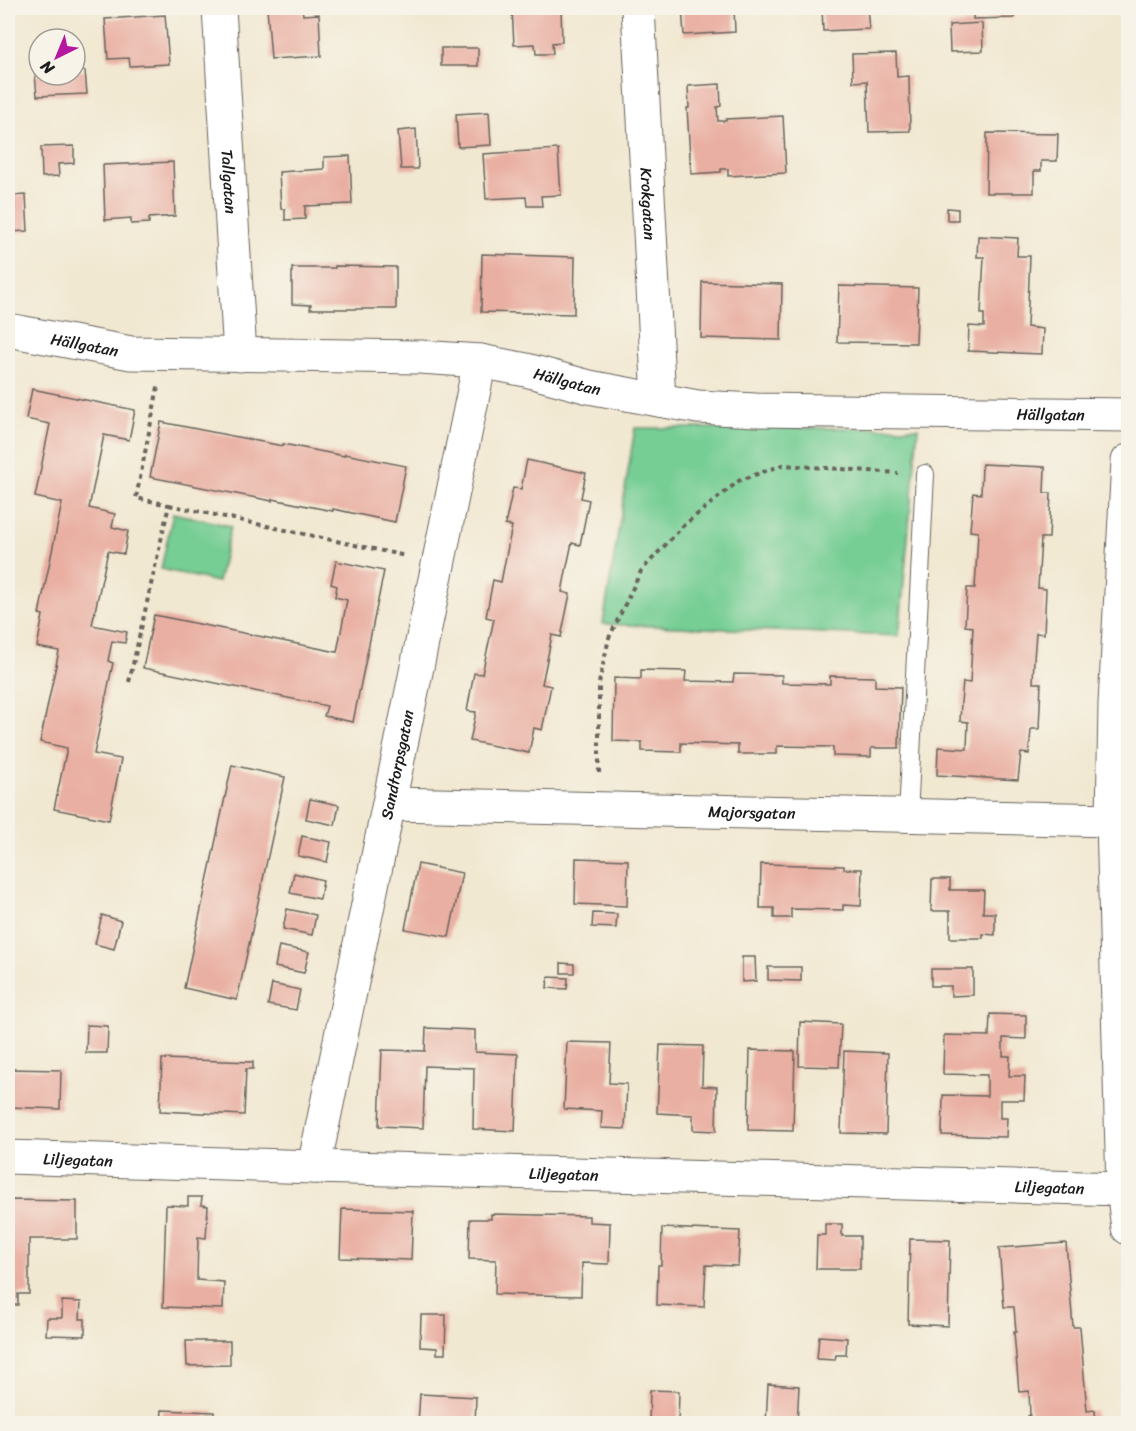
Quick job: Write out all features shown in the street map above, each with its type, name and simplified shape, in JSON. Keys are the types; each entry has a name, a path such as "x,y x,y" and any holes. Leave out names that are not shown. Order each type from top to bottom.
{"street":[{"name":"Tallgatan","path":"219,8 240,355"},
{"name":"Krokgatan","path":"638,8 659,400"},
{"name":"Hällgatan","path":"8,330 131,353 420,357 480,361 526,370 590,387 698,406 756,410 1128,415"},
{"name":"Sandtorpsgatan","path":"314,1167 480,361"},
{"path":"1128,461 1116,704 1113,820 1122,1189 1128,1228"},
{"name":"Majorsgatan","path":"390,804 1113,820"},
{"name":"Liljegatan","path":"8,1157 1122,1189"}],"lane":[{"path":"908,816 925,474"}],"path":[{"path":"165,354 136,498 439,564"},
{"path":"598,809 599,683 609,638 641,571 684,525 740,480 783,465 925,474"},
{"path":"129,682 169,505"}],"green space":[{"path":"635,428 918,428 899,636 603,624"},
{"path":"173,513 231,526 218,582 161,569"}],"building":[{"path":"267,8 302,8 303,15 319,14 321,56 271,59"},
{"path":"512,8 561,8 562,42 552,43 553,54 536,54 535,44 514,45"},
{"path":"682,8 734,8 735,32 684,35"},
{"path":"822,8 867,8 869,29 823,31"},
{"path":"973,8 1014,8 1014,18 973,19"},
{"path":"165,15 169,64 130,66 129,58 108,59 105,19"},
{"path":"982,23 983,51 950,52 949,25"},
{"path":"441,48 478,48 478,66 441,66"},
{"path":"896,53 897,77 909,76 910,131 869,132 867,81 853,82 852,54"},
{"path":"720,84 721,106 717,107 718,121 783,116 786,173 728,176 728,169 721,169 721,172 691,174 688,86"},
{"path":"36,87 86,87 87,94 37,96"},
{"path":"489,112 491,145 458,147 456,114"},
{"path":"416,129 418,169 401,169 398,131"},
{"path":"987,133 1058,134 1057,161 1041,161 1041,171 1034,171 1034,193 986,193"},
{"path":"74,146 74,163 58,164 59,176 42,177 41,147"},
{"path":"558,149 561,195 541,196 542,206 527,206 526,197 486,199 483,154"},
{"path":"350,156 352,204 305,206 305,219 285,220 285,209 281,209 279,172 324,169 324,157"},
{"path":"173,162 175,216 149,218 149,223 131,224 131,218 105,220 103,165"},
{"path":"26,195 28,231 8,232 8,196"},
{"path":"947,208 958,209 958,220 947,220"},
{"path":"978,236 1018,238 1017,256 1030,256 1027,327 1043,329 1042,354 968,351 969,326 984,327 984,314 981,314 984,257 977,257"},
{"path":"482,254 575,257 574,314 481,312"},
{"path":"335,266 396,267 396,309 310,309 311,305 292,304 292,268 335,268"},
{"path":"702,282 782,284 781,340 701,338"},
{"path":"839,286 918,288 916,343 837,342"},
{"path":"32,389 135,410 129,440 104,435 89,508 115,514 112,527 128,531 124,554 108,551 92,625 127,632 125,643 112,641 108,661 113,663 94,754 121,759 109,820 54,809 67,748 40,742 59,651 37,647 43,615 39,614 62,503 35,497 50,424 26,419"},
{"path":"161,422 283,446 283,444 344,456 345,454 406,466 395,522 150,477"},
{"path":"527,460 586,473 581,498 589,500 580,545 572,543 567,566 562,592 570,594 561,637 552,635 542,684 551,686 542,730 534,728 529,753 470,741 476,712 467,711 474,673 482,674 494,619 486,617 493,580 501,582 512,526 505,525 513,488 521,489"},
{"path":"982,464 1045,467 1044,493 1051,493 1049,538 1041,538 1038,588 1046,589 1044,634 1036,633 1034,659 1033,683 1041,683 1039,729 1031,729 1029,754 1021,753 1018,780 937,775 938,747 967,749 968,722 960,721 963,682 970,683 973,627 965,626 967,588 975,588 978,532 970,531 973,493 981,494"},
{"path":"336,561 384,571 353,722 324,716 327,706 143,668 154,615 337,652 347,600 335,597 337,586 331,584"},
{"path":"641,670 686,671 685,681 733,682 734,674 782,675 782,683 830,684 830,676 875,677 875,686 901,687 899,748 871,748 871,757 833,756 833,747 777,746 777,754 738,754 738,745 681,743 681,752 642,751 642,742 613,741 614,678 641,679"},
{"path":"232,765 285,777 237,1000 184,988"},
{"path":"310,799 339,805 335,825 306,819"},
{"path":"302,836 331,842 327,862 298,856"},
{"path":"576,858 628,860 627,906 575,904"},
{"path":"418,864 462,873 449,937 405,929"},
{"path":"761,864 844,866 844,869 862,869 861,906 843,905 843,910 791,909 791,918 774,918 774,908 760,908"},
{"path":"294,873 323,880 320,899 290,893"},
{"path":"932,879 950,879 950,890 984,890 983,913 995,913 995,935 983,934 983,938 950,938 950,911 931,911"},
{"path":"287,909 316,915 312,935 283,929"},
{"path":"593,913 617,914 616,928 592,927"},
{"path":"102,915 121,921 114,949 95,944"},
{"path":"279,946 309,952 304,973 275,967"},
{"path":"742,957 755,957 756,981 742,982"},
{"path":"561,963 574,964 574,973 561,973"},
{"path":"768,967 801,967 801,981 768,980"},
{"path":"931,969 973,969 973,995 951,996 951,986 931,986"},
{"path":"548,977 568,978 567,989 547,988"},
{"path":"272,984 300,990 296,1010 268,1005"},
{"path":"990,1014 1026,1015 1026,1039 1003,1038 1003,1056 1010,1056 1009,1076 1025,1076 1024,1100 1000,1100 1000,1118 1007,1118 1006,1137 942,1135 943,1095 987,1096 987,1075 943,1074 944,1035 989,1036"},
{"path":"800,1022 841,1024 839,1067 799,1066"},
{"path":"87,1025 108,1026 107,1053 86,1053"},
{"path":"426,1028 475,1030 475,1052 518,1054 515,1131 473,1129 474,1068 425,1066 423,1128 379,1126 382,1050 425,1051"},
{"path":"567,1042 611,1043 609,1083 627,1084 625,1129 601,1128 602,1111 564,1109"},
{"path":"660,1045 703,1046 702,1086 717,1087 716,1131 693,1130 693,1115 657,1113"},
{"path":"750,1050 795,1051 793,1131 748,1130"},
{"path":"844,1051 888,1053 886,1134 841,1133"},
{"path":"162,1059 253,1062 253,1069 246,1069 244,1115 160,1111"},
{"path":"8,1069 61,1070 60,1109 8,1107"},
{"path":"188,1197 202,1197 201,1205 208,1206 206,1238 198,1237 197,1280 224,1282 223,1309 163,1307 166,1205 188,1206"},
{"path":"8,1200 77,1201 77,1239 29,1239 29,1294 18,1294 18,1305 8,1305"},
{"path":"342,1209 413,1211 411,1260 340,1258"},
{"path":"491,1214 589,1216 589,1222 610,1223 609,1264 582,1263 581,1296 495,1294 496,1260 469,1259 470,1219 491,1219"},
{"path":"825,1224 842,1224 842,1236 860,1236 860,1269 816,1269 817,1235 825,1235"},
{"path":"662,1228 740,1231 738,1266 706,1265 704,1307 657,1305"},
{"path":"910,1239 950,1240 948,1326 908,1324"},
{"path":"1066,1243 1073,1327 1080,1327 1087,1411 1095,1410 1096,1424 1029,1424 1029,1391 1019,1392 1014,1307 1004,1307 999,1248"},
{"path":"62,1301 81,1302 80,1319 85,1319 85,1336 46,1335 47,1318 62,1318"},
{"path":"421,1315 446,1315 445,1354 437,1354 437,1348 420,1347"},
{"path":"819,1336 847,1338 846,1355 836,1355 835,1360 817,1359"},
{"path":"186,1341 230,1341 230,1365 187,1366"},
{"path":"768,1384 799,1386 797,1424 766,1424"},
{"path":"650,1390 679,1391 678,1424 649,1424"},
{"path":"420,1394 476,1397 475,1424 418,1424"},
{"path":"162,1410 214,1412 214,1415 206,1415 206,1424 161,1424"}]}
